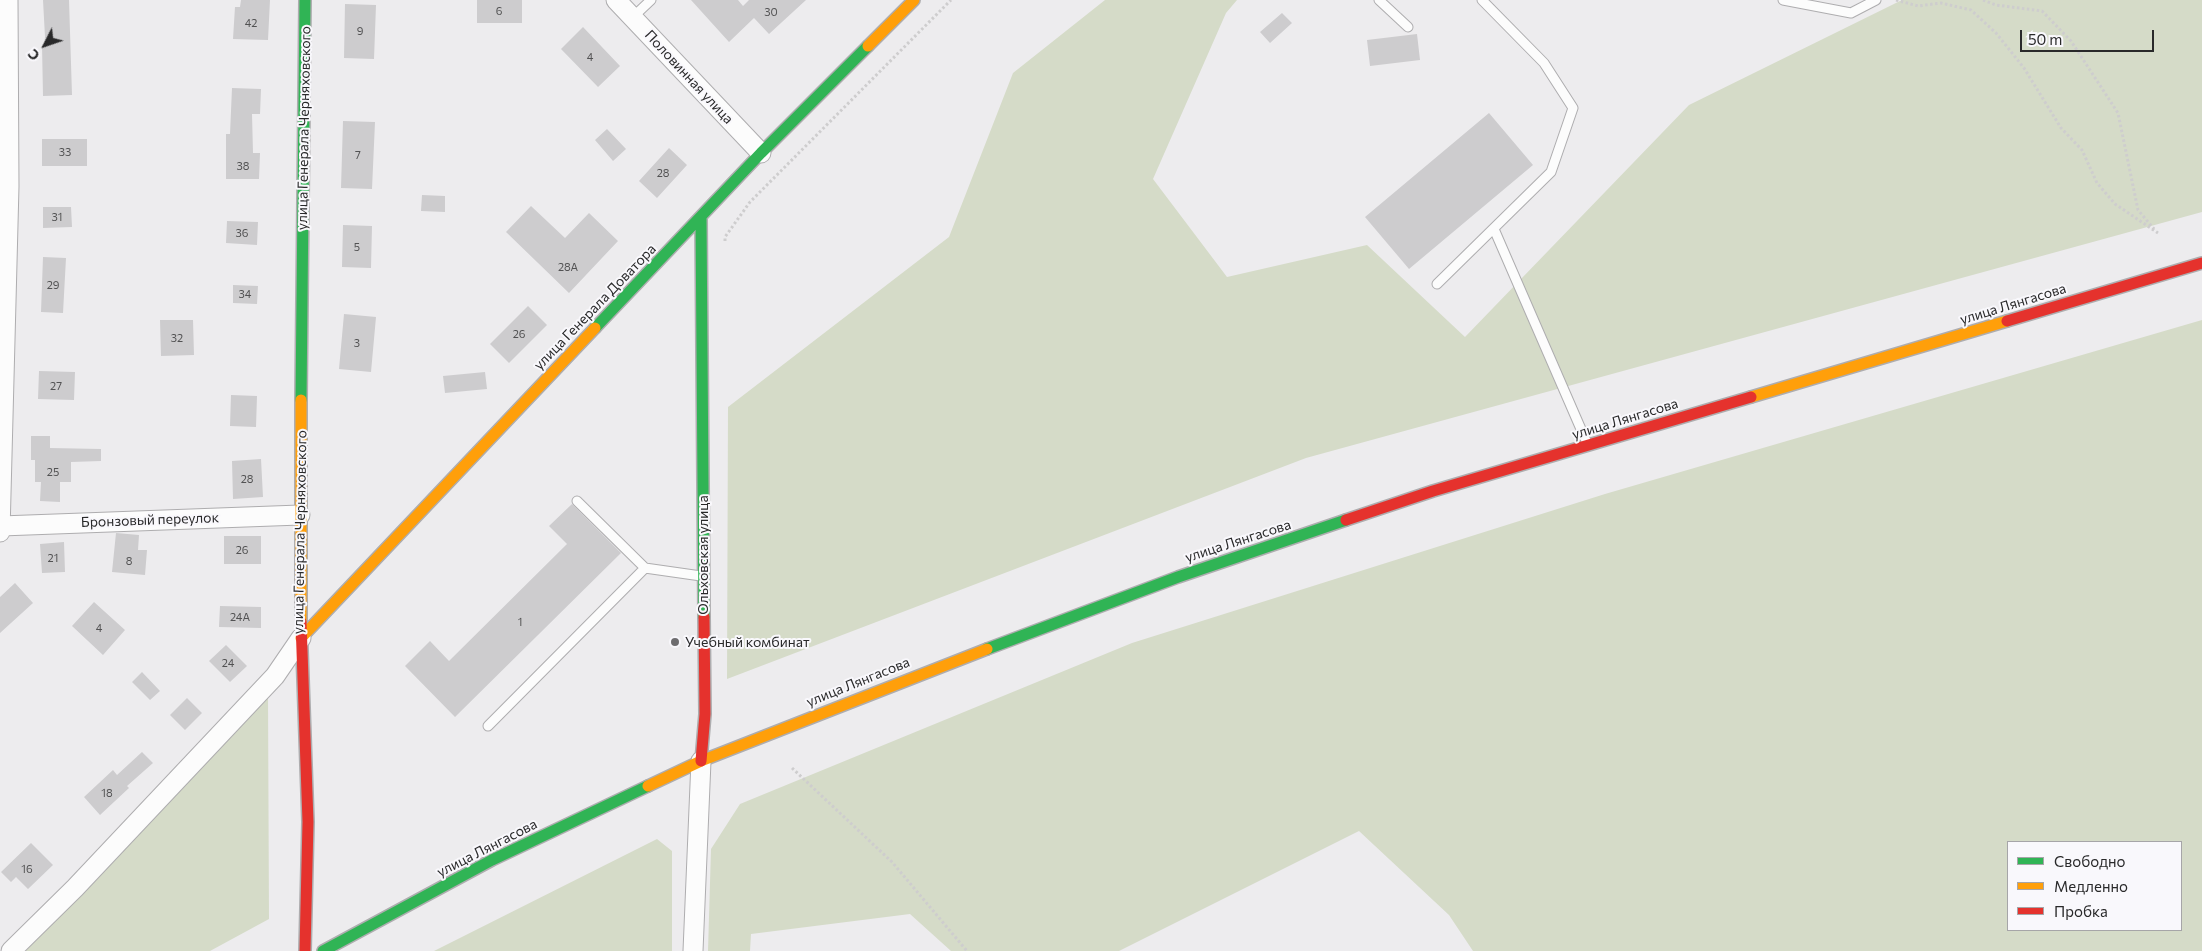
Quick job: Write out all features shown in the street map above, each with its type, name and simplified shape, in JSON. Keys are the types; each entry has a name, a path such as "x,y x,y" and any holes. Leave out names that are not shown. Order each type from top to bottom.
{"street":[{"path":"0,529 1,411 9,186 8,0"},
{"name":"улица Генерала Черняховского","path":"11,951 75,888 276,676 301,638 300,515 305,0"},
{"name":"Половинная улица","path":"616,0 761,154"},
{"name":"улица Генерала Доватора","path":"301,638 761,154 910,4"},
{"name":"Ольховская улица","path":"693,951 701,760 705,714 701,218"},
{"name":"улица Лянгасова","path":"323,951 492,860 701,760 1178,576 1433,492 2202,263"},
{"name":"Бронзовый переулок","path":"0,529 300,515"},
{"path":"301,638 309,904 305,951"}],"lane":[{"path":"633,17 651,0"},
{"path":"895,0 910,4"},
{"path":"1379,0 1408,27"},
{"path":"1437,284 1551,172 1573,108 1544,63 1482,0"},
{"path":"1783,0 1851,13 1876,0"},
{"path":"1494,229 1588,445"},
{"path":"577,502 644,568 704,577"},
{"path":"488,726 644,568"}],"path":[{"path":"724,246 725,237 750,202 951,0"},
{"path":"1896,0 1918,6 1940,3 1971,10 1996,33 2024,68 2062,128 2082,150 2097,183 2115,204 2158,233 2138,210 2118,113 2070,41 2042,11 1996,5 1983,0"},
{"path":"792,768 892,862 967,951"}],"green space":[{"path":"1105,0 1237,0 1226,13 1153,179 1227,277 1367,245 1465,337 1689,105 1902,0 2202,0 2202,212 1306,458 727,679 728,407 949,237 1013,73"},
{"path":"2202,320 2202,951 1473,951 1449,915 1359,831 1119,951 951,951 910,914 751,934 750,951 708,951 711,849 740,804 1132,643 1605,494"},
{"path":"268,696 269,919 210,951 18,951"},
{"path":"657,839 672,851 672,951 434,951"}],"building":[{"path":"43,0 69,0 72,95 43,96 42,45 44,45 45,37"},
{"path":"241,0 270,0 268,40 233,39 235,7 240,7"},
{"path":"477,0 522,0 522,23 477,23"},
{"path":"691,0 738,0 743,6 749,0 806,0 769,34 754,18 729,42"},
{"path":"345,4 376,5 374,59 344,58"},
{"path":"1282,13 1292,23 1270,43 1260,32"},
{"path":"583,27 620,66 598,87 561,49"},
{"path":"1417,34 1420,60 1370,66 1367,40"},
{"path":"232,88 261,89 260,114 252,114 253,153 260,153 259,179 226,179 226,134 230,134"},
{"path":"1489,113 1533,165 1409,269 1365,217"},
{"path":"343,121 375,122 372,189 341,188"},
{"path":"607,129 626,149 613,161 595,140"},
{"path":"42,139 87,139 87,166 42,166"},
{"path":"669,148 687,165 657,198 639,181"},
{"path":"422,195 445,196 445,212 421,211"},
{"path":"531,206 565,238 589,213 618,241 569,293 506,232"},
{"path":"43,207 71,207 72,227 43,228"},
{"path":"227,221 258,222 257,245 226,243"},
{"path":"343,225 372,226 371,268 342,267"},
{"path":"43,257 66,258 63,313 41,312"},
{"path":"233,285 258,286 257,304 233,303"},
{"path":"528,306 547,325 509,363 490,344"},
{"path":"344,314 376,317 371,372 339,369"},
{"path":"160,320 193,320 194,355 161,356"},
{"path":"39,371 75,372 74,400 38,399"},
{"path":"485,372 487,389 445,393 443,376"},
{"path":"231,395 257,396 256,427 230,426"},
{"path":"31,436 50,436 50,448 101,449 101,461 71,462 71,482 60,482 60,502 40,501 41,482 35,482 35,460 31,460"},
{"path":"261,459 263,497 233,499 232,461"},
{"path":"572,504 621,553 455,717 405,666 430,641 449,661 567,544 549,526"},
{"path":"116,533 139,535 138,550 147,550 145,575 112,572"},
{"path":"224,536 261,536 261,564 224,564"},
{"path":"64,542 65,572 42,573 40,544"},
{"path":"15,583 33,603 0,633 0,597"},
{"path":"94,602 125,630 103,655 72,626"},
{"path":"220,606 261,607 261,628 219,627"},
{"path":"226,645 247,666 230,682 209,661"},
{"path":"142,672 160,691 150,700 132,682"},
{"path":"187,698 202,713 185,730 170,715"},
{"path":"142,752 153,763 127,786 129,788 100,815 84,797 113,770 117,775"},
{"path":"31,843 53,865 28,889 16,877 11,882 1,872"}],"traffic: fast":[{"path":"301,400 305,0"},
{"path":"595,328 761,153 868,46"},
{"path":"701,218 704,617"},
{"path":"987,649 1178,577 1346,520"},
{"path":"323,951 492,860 648,786"}],"traffic: slow":[{"path":"868,46 914,0"},
{"path":"1751,397 2007,321"},
{"path":"301,638 595,328"},
{"path":"301,400 301,622"},
{"path":"648,786 701,761 987,649"}],"traffic: jam":[{"path":"2007,321 2202,263"},
{"path":"1346,520 1433,491 1751,397"},
{"path":"701,761 705,714 704,617"},
{"path":"301,622 308,822 305,951"}],"place":[{"name":"Учебный комбинат","path":"675,642"}]}
